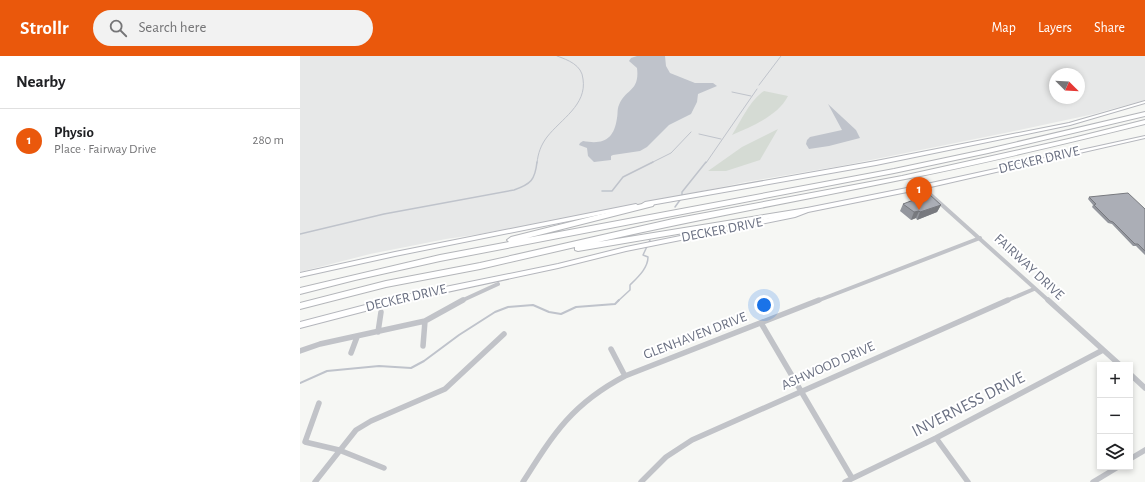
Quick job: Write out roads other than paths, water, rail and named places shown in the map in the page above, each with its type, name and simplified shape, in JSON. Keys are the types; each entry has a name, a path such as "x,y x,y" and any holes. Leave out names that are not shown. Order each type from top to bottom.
{"highway":[{"name":"DECKER DRIVE","path":"300,291 440,258 988,152 1145,114"},
{"name":"DECKER DRIVE","path":"300,306 379,286 480,266 673,222 902,178 1073,140 1145,122"},
{"path":"440,258 650,204"},
{"path":"557,248 577,248 807,210"}],"main road":[{"name":"DECKER DRIVE","path":"300,275 425,248 696,195 876,163 1070,124 1145,102"},
{"name":"DECKER DRIVE","path":"300,325 396,300 558,266 668,240 788,217 807,210 922,187 1145,137"}],"street":[{"name":"FAIRWAY DRIVE","path":"922,187 1116,362"},
{"name":"GLENHAVEN DRIVE","path":"523,482 561,426 573,412 589,398 625,376 980,238"},
{"path":"300,351 320,344 424,321 498,284"},
{"name":"ASHWOOD DRIVE","path":"641,482 666,457 692,440 800,391 1034,289"},
{"path":"378,332 381,312"},
{"path":"423,346 424,321"},
{"path":"761,323 852,478"},
{"path":"315,482 356,430 371,421 446,389 504,334"},
{"path":"351,353 357,336"},
{"path":"612,350 625,376"},
{"name":"INVERNESS DRIVE","path":"845,482 936,438 1102,350"},
{"path":"1133,377 1145,388"},
{"path":"319,403 305,442 339,450 384,468"},
{"path":"936,438 968,482"},
{"path":"1133,457 1145,450"},
{"path":"1094,482 1113,470"}],"waterway":[{"path":"537,163 540,149 545,140 572,111 581,96 583,88 583,79 580,70 566,59 557,56"},
{"path":"759,85 781,56"},
{"path":"706,163 757,89"},
{"path":"732,92 751,96"},
{"path":"602,191 612,191 623,177 671,153 691,132"},
{"path":"699,134 721,139"},
{"path":"300,234 384,214 514,190 524,186 531,180 535,173 537,162"},
{"path":"682,197 682,192 706,162"},
{"path":"675,207 680,200"},
{"path":"618,301 630,290 630,285 644,269 648,261 648,257 643,255 650,240"},
{"path":"300,383 327,371 379,366 411,368 424,361 459,335 495,312 508,307 533,305 549,312 561,314 576,307 615,304 618,301"}],"place":[{"name":"Physio","path":"919,210"}]}
